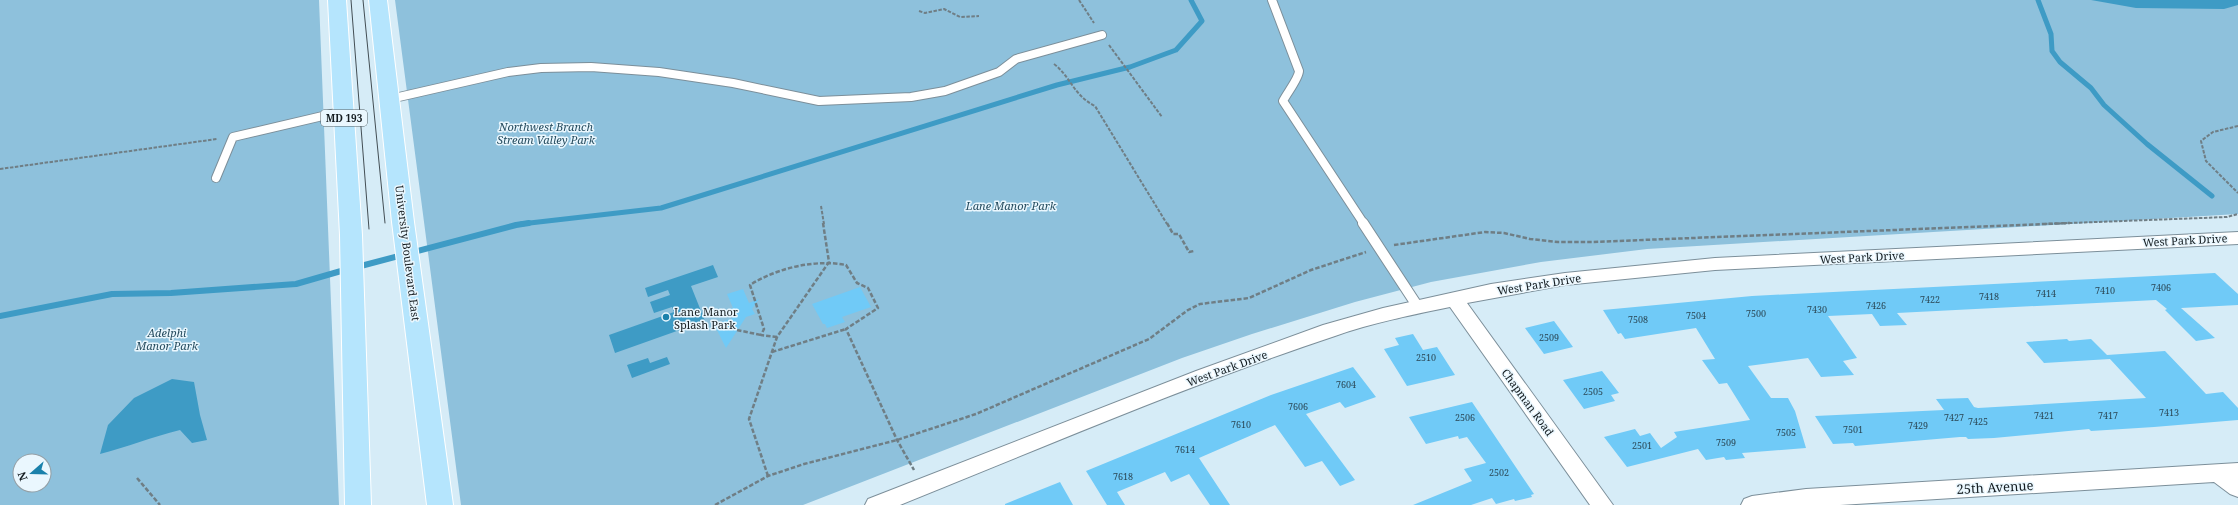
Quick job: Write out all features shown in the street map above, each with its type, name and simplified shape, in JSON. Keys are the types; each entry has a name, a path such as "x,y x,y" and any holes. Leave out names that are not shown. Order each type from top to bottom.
{"main road":[{"name":"MD 193","path":"337,0 351,235 358,505"},
{"name":"University Boulevard East","path":"378,0 403,222 440,505"}],"street":[{"name":"West Park Drive","path":"876,505 1203,376 1330,330 1383,314 1454,299 1565,278 1653,269 2238,238"},
{"name":"Chapman Road","path":"1454,299 1602,505"},
{"path":"2228,472 2238,488"},
{"name":"25th Avenue","path":"1752,505 1806,498 1919,498 2228,472"}],"lane":[{"path":"1272,0 1299,71 1299,76 1289,88 1282,101 1418,307"},
{"path":"390,99 508,72 541,68 591,67 659,72 733,83 819,101 910,97 945,92 993,74 1016,59 1102,35"},
{"path":"216,178 233,137 344,111"}],"path":[{"path":"1078,0 1096,25"},
{"path":"919,11 925,13 944,9 960,16 979,16"},
{"path":"1112,49 1162,117"},
{"path":"1056,64 1077,96 1084,102 1095,106 1173,234 1179,234 1189,252 1194,251"},
{"path":"2238,126 2213,132 2201,141 2206,161 2238,193"},
{"path":"0,169 233,137"},
{"path":"768,476 749,419 777,337 829,262 821,206"},
{"path":"761,335 764,329 750,285 755,281 784,270 829,262 846,265 857,282 868,288 878,308 846,329 771,352"},
{"path":"846,329 897,440 924,486"},
{"path":"737,330 777,337"},
{"path":"137,478 160,505"}],"green space":[{"name":"Adelphi Manor Park","path":"0,0 319,0 339,505 0,505"},
{"path":"395,0 2238,0 2238,214 1647,249 1541,262 1431,282 1355,302 1252,334 1182,358 803,505 461,505"}],"shaded area":[{"path":"2091,0 2238,0 2238,5 2224,9 2136,8"},
{"path":"713,265 718,277 691,286 705,321 615,353 609,335 674,312 672,307 654,313 650,302 670,295 668,290 648,297 645,288"},
{"path":"667,357 670,364 632,378 627,365 648,358 650,363"},
{"path":"172,379 194,382 200,415 207,440 192,443 180,430 100,454 108,425 134,398"}],"building":[{"path":"2215,273 2238,294 2238,305 2181,308 2215,338 2196,341 2165,310 2167,309 2156,300 1897,313 1907,325 1880,326 1872,314 1828,316 1857,358 1843,361 1854,375 1821,377 1808,358 1748,366 1771,398 1788,398 1795,411 1806,448 1742,453 1745,458 1726,460 1724,457 1706,460 1698,449 1627,467 1604,437 1635,429 1640,436 1650,433 1661,448 1677,437 1674,432 1750,420 1727,383 1719,384 1702,360 1715,359 1696,328 1625,339 1621,333 1618,334 1603,310 1752,296"},
{"path":"860,287 871,307 842,317 845,322 827,328 825,324 823,324 812,304"},
{"path":"743,289 749,303 759,299 752,309 755,314 746,317 726,348 716,328 721,322 733,318 730,309 733,308 727,294"},
{"path":"1554,321 1573,347 1544,354 1525,328"},
{"path":"1413,334 1423,350 1437,347 1455,375 1407,386 1384,349 1399,345 1395,338"},
{"path":"2067,339 2069,341 2091,339 2107,355 2165,351 2206,394 2223,392 2238,408 2238,420 2091,431 2089,429 1994,438 1968,439 1966,437 1960,437 1855,446 1853,443 1833,444 1815,416 1944,410 1936,399 1968,398 1974,407 1978,408 2146,398 2110,359 2044,363 2026,342"},
{"path":"1353,367 1376,397 1345,408 1340,402 1306,414 1355,480 1340,486 1322,461 1305,467 1275,425 1199,458 1230,505 1210,505 1189,474 1171,482 1165,472 1117,492 1125,505 1107,505 1086,471 1271,395"},
{"path":"1602,371 1619,393 1611,395 1615,401 1584,409 1563,380"},
{"path":"1472,402 1534,494 1531,495 1532,497 1515,501 1514,499 1496,504 1492,498 1471,505 1413,505 1472,481 1464,469 1486,463 1467,437 1459,439 1458,436 1426,444 1409,417"},
{"path":"1060,482 1073,505 1005,505 1005,504"}],"waterway":[{"path":"527,223 661,208 1057,85 1130,67 1176,50 1202,21 1191,0"},
{"path":"2038,0 2051,34 2052,51 2060,62 2091,88 2104,105 2147,144 2212,196"},
{"path":"357,267 527,223"},
{"path":"521,224 527,223"},
{"path":"0,316 112,294 171,293 296,284 348,269"}],"tram line":[{"path":"351,0 369,229"},
{"path":"363,0 385,223"}],"place":[{"name":"Lane Manor Splash Park","path":"666,317"}],"park label":[{"name":"Northwest Branch Stream Valley Park","path":"546,132"},
{"name":"Lane Manor Park","path":"1011,205"}]}
